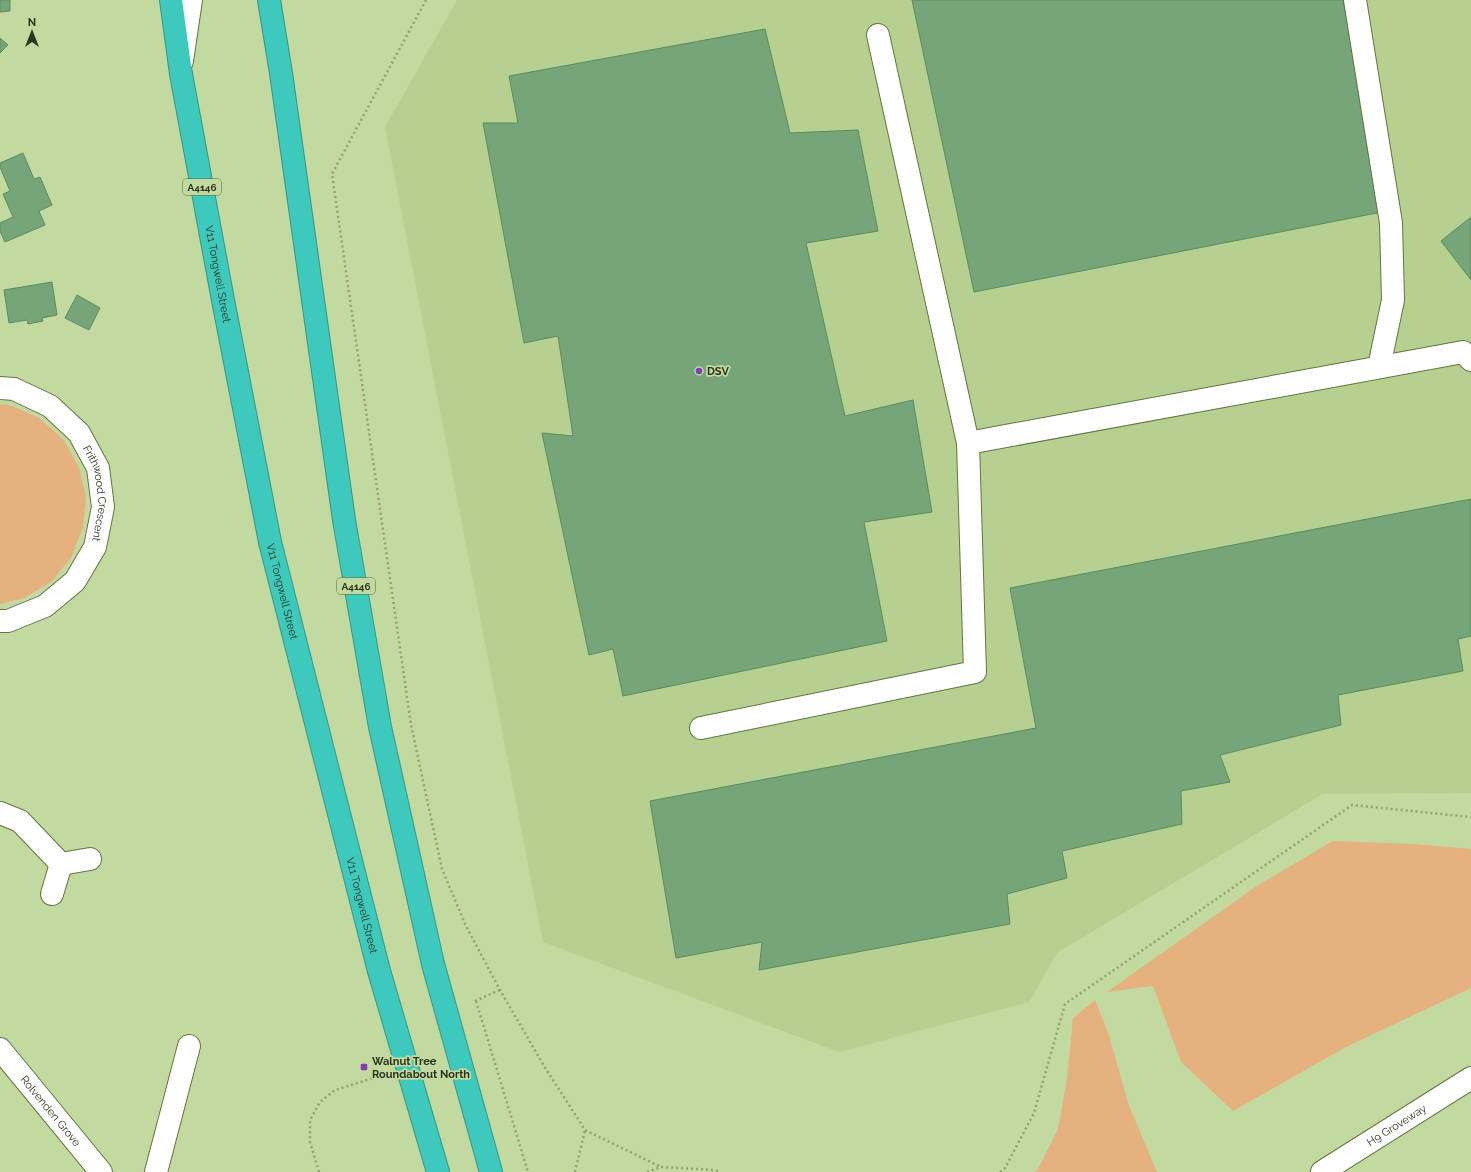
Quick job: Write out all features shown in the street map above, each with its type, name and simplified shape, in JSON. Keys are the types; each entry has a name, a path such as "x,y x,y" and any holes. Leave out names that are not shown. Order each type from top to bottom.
{"highway":[{"name":"V11 Tongwell Street","path":"171,0 181,74 270,542 378,971 438,1172"},
{"name":"A4146","path":"269,0 281,73 344,520 380,727 433,964 490,1167"}],"street":[{"path":"181,74 190,0"},
{"path":"1355,0 1391,223 1393,300 1380,367"},
{"path":"701,728 975,672 968,443 878,35"},
{"path":"968,443 1463,352 1471,360"},
{"name":"Frithwood Crescent","path":"0,388 14,389 50,406 79,433 98,468 103,508 95,546 75,581 45,606 8,621 0,621"},
{"path":"0,813 20,821 61,864"},
{"path":"61,864 90,859"},
{"path":"52,894 61,864"},
{"path":"138,1172 144,1170 157,1172 188,1046"},
{"name":"Rolvenden Grove","path":"0,1049 101,1172"},
{"name":"H9 Groveway","path":"1322,1172 1471,1078"}],"path":[{"path":"426,0 332,174 411,725 442,869 466,926 500,990 544,1066 585,1130 661,1168"},
{"path":"1000,1172 1005,1168 1034,1112 1065,1004 1352,805 1471,817"},
{"path":"447,1016 500,990"},
{"path":"476,1001 528,1172"},
{"path":"320,1172 310,1142 310,1120 320,1102 335,1090 407,1068"},
{"path":"575,1172 585,1130"},
{"path":"647,1172 661,1168 716,1170 720,1172"}],"shaded area":[{"path":"457,0 1471,0 1471,793 1323,794 1058,952 1029,1002 839,1052 543,942 385,127"},
{"path":"0,404 10,405 39,418 63,439 79,467 86,497 83,528 71,558 51,582 24,598 0,604"},
{"path":"1333,841 1414,844 1471,849 1471,988 1346,1047 1233,1111 1181,1062 1153,986 1107,992 1258,885"},
{"path":"1095,1000 1109,1035 1128,1103 1157,1172 1035,1172 1038,1169 1058,1129 1067,1078 1073,1018"}],"building":[{"path":"0,0 10,0 10,11 0,12"},
{"path":"912,0 1343,0 1382,212 974,292"},
{"name":"DSV","path":"765,29 790,133 858,130 878,231 806,243 845,416 913,400 932,512 864,522 887,641 623,696 613,649 589,655 542,433 573,436 558,336 524,343 483,123 518,123 509,76"},
{"path":"0,38 8,45 0,53"},
{"path":"23,153 34,179 40,177 52,205 39,211 45,225 5,242 0,231 0,223 13,217 3,194 10,191 0,167 0,163"},
{"path":"1471,217 1471,280 1441,241"},
{"path":"52,282 57,315 42,318 43,321 28,324 27,320 9,323 4,290"},
{"path":"77,295 100,308 89,330 65,318"},
{"path":"1471,499 1471,636 1458,639 1463,671 1338,695 1341,725 1220,755 1230,782 1181,791 1182,824 1062,851 1067,878 1007,894 1010,924 759,970 762,942 676,958 650,801 1036,728 1010,588"}],"place":[{"name":"DSV","path":"699,371"},
{"name":"Walnut Tree Roundabout North","path":"364,1067"}]}
